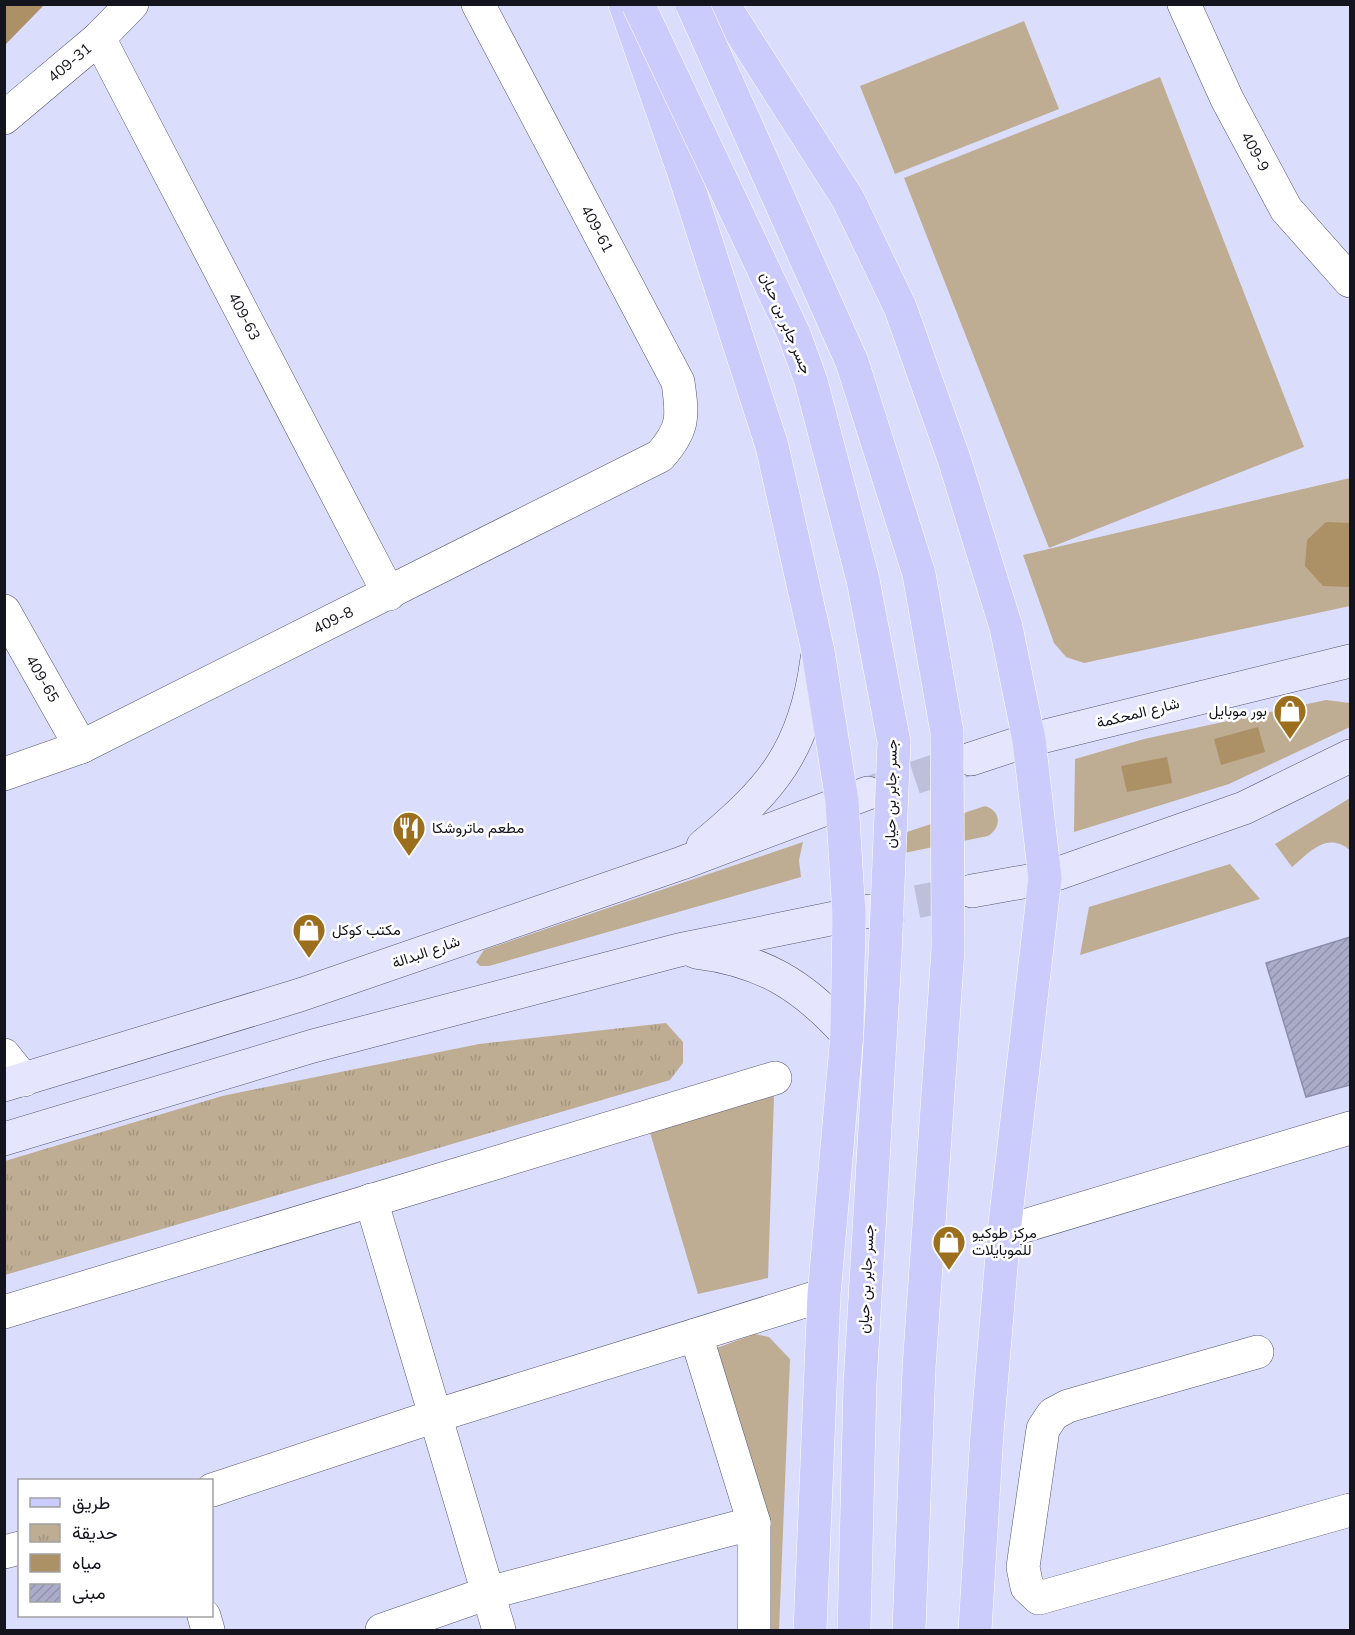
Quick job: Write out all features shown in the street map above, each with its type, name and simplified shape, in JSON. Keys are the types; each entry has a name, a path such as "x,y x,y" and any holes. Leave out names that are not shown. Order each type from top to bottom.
{"main road":[{"path":"625,4 683,170 772,446 818,651 855,797 859,913 824,1295 810,1630"},
{"name":"جسر جابر بن حيان","path":"638,4 794,334 811,381 863,580 894,742 884,968 860,1384 854,1630"},
{"path":"692,4 852,362 919,574 947,732 948,949 919,1368 909,1630"},
{"path":"723,4 848,199 900,307 925,374 1006,627 1029,740 1045,878 1004,1232 987,1433 975,1630"},
{"path":"681,863 750,807 777,773 799,735 813,694 818,651"},
{"name":"شارع المحكمة","path":"971,759 1029,740 1341,667"},
{"path":"972,891 1045,878 1244,808 1350,756"},
{"name":"شارع البدالة","path":"11,1073 300,995 681,863 855,797"},
{"path":"4,1139 313,1046 680,950 859,913"},
{"path":"680,950 718,955 756,965 790,982 821,1005 847,1034"}],"street":[{"name":"409-31","path":"4,118 99,38 132,4"},
{"name":"409-61","path":"478,4 678,382 682,415 676,437 660,456"},
{"name":"409-9","path":"1184,4 1227,99 1286,209 1350,280"},
{"name":"409-63","path":"99,38 389,594"},
{"name":"409-8","path":"4,774 81,747 660,456"},
{"name":"409-65","path":"4,612 81,747"},
{"path":"4,1312 775,1078"},
{"path":"1004,1232 1350,1128"},
{"path":"371,1200 499,1630"},
{"path":"213,1490 435,1416 824,1295"},
{"path":"696,1335 754,1523 754,1630"},
{"path":"1257,1352 1068,1406 1053,1414 1043,1429 1023,1566 1027,1587 1039,1598 1350,1510"},
{"path":"382,1630 488,1593 754,1523"}],"green space":[{"path":"1024,21 1059,109 895,174 860,86"},
{"path":"1160,77 1304,447 1049,548 904,178"},
{"path":"1350,478 1350,606 1084,663 1066,657 1054,643 1023,555"},
{"path":"1326,700 1350,703 1350,727 1229,784 1074,832 1075,759 1144,739"},
{"path":"1350,798 1350,850 1342,845 1326,843 1312,850 1292,867 1275,844"},
{"path":"985,806 997,815 998,820 996,828 988,836 889,856 886,839"},
{"path":"803,842 799,860 801,877 489,966 480,966 476,962 484,950"},
{"path":"1230,864 1260,899 1080,955 1089,907"},
{"path":"666,1023 683,1042 683,1063 670,1080 5,1275 5,1161 222,1096 479,1044"},
{"path":"774,1096 768,1278 698,1294 649,1129"},
{"path":"755,1334 769,1337 790,1359 779,1630 761,1630 714,1349"}],"water":[{"path":"4,5 44,5 5,45"},
{"path":"1326,522 1350,523 1350,587 1323,586 1305,566 1307,540"},
{"path":"1258,727 1265,752 1221,765 1214,739"},
{"path":"1167,757 1172,783 1127,792 1121,766"}],"building":[{"path":"1350,937 1350,1085 1306,1097 1266,963"}],"tunnel":[{"path":"868,793 971,759"},
{"path":"869,911 972,891"}],"place":[{"name":"بور موبايل","path":"1290,740"},
{"name":"مطعم ماتروشكا","path":"409,857"},
{"name":"مكتب كوكل","path":"309,959"},
{"name":"مركز طوكيو للموبايلات","path":"949,1271"}]}
